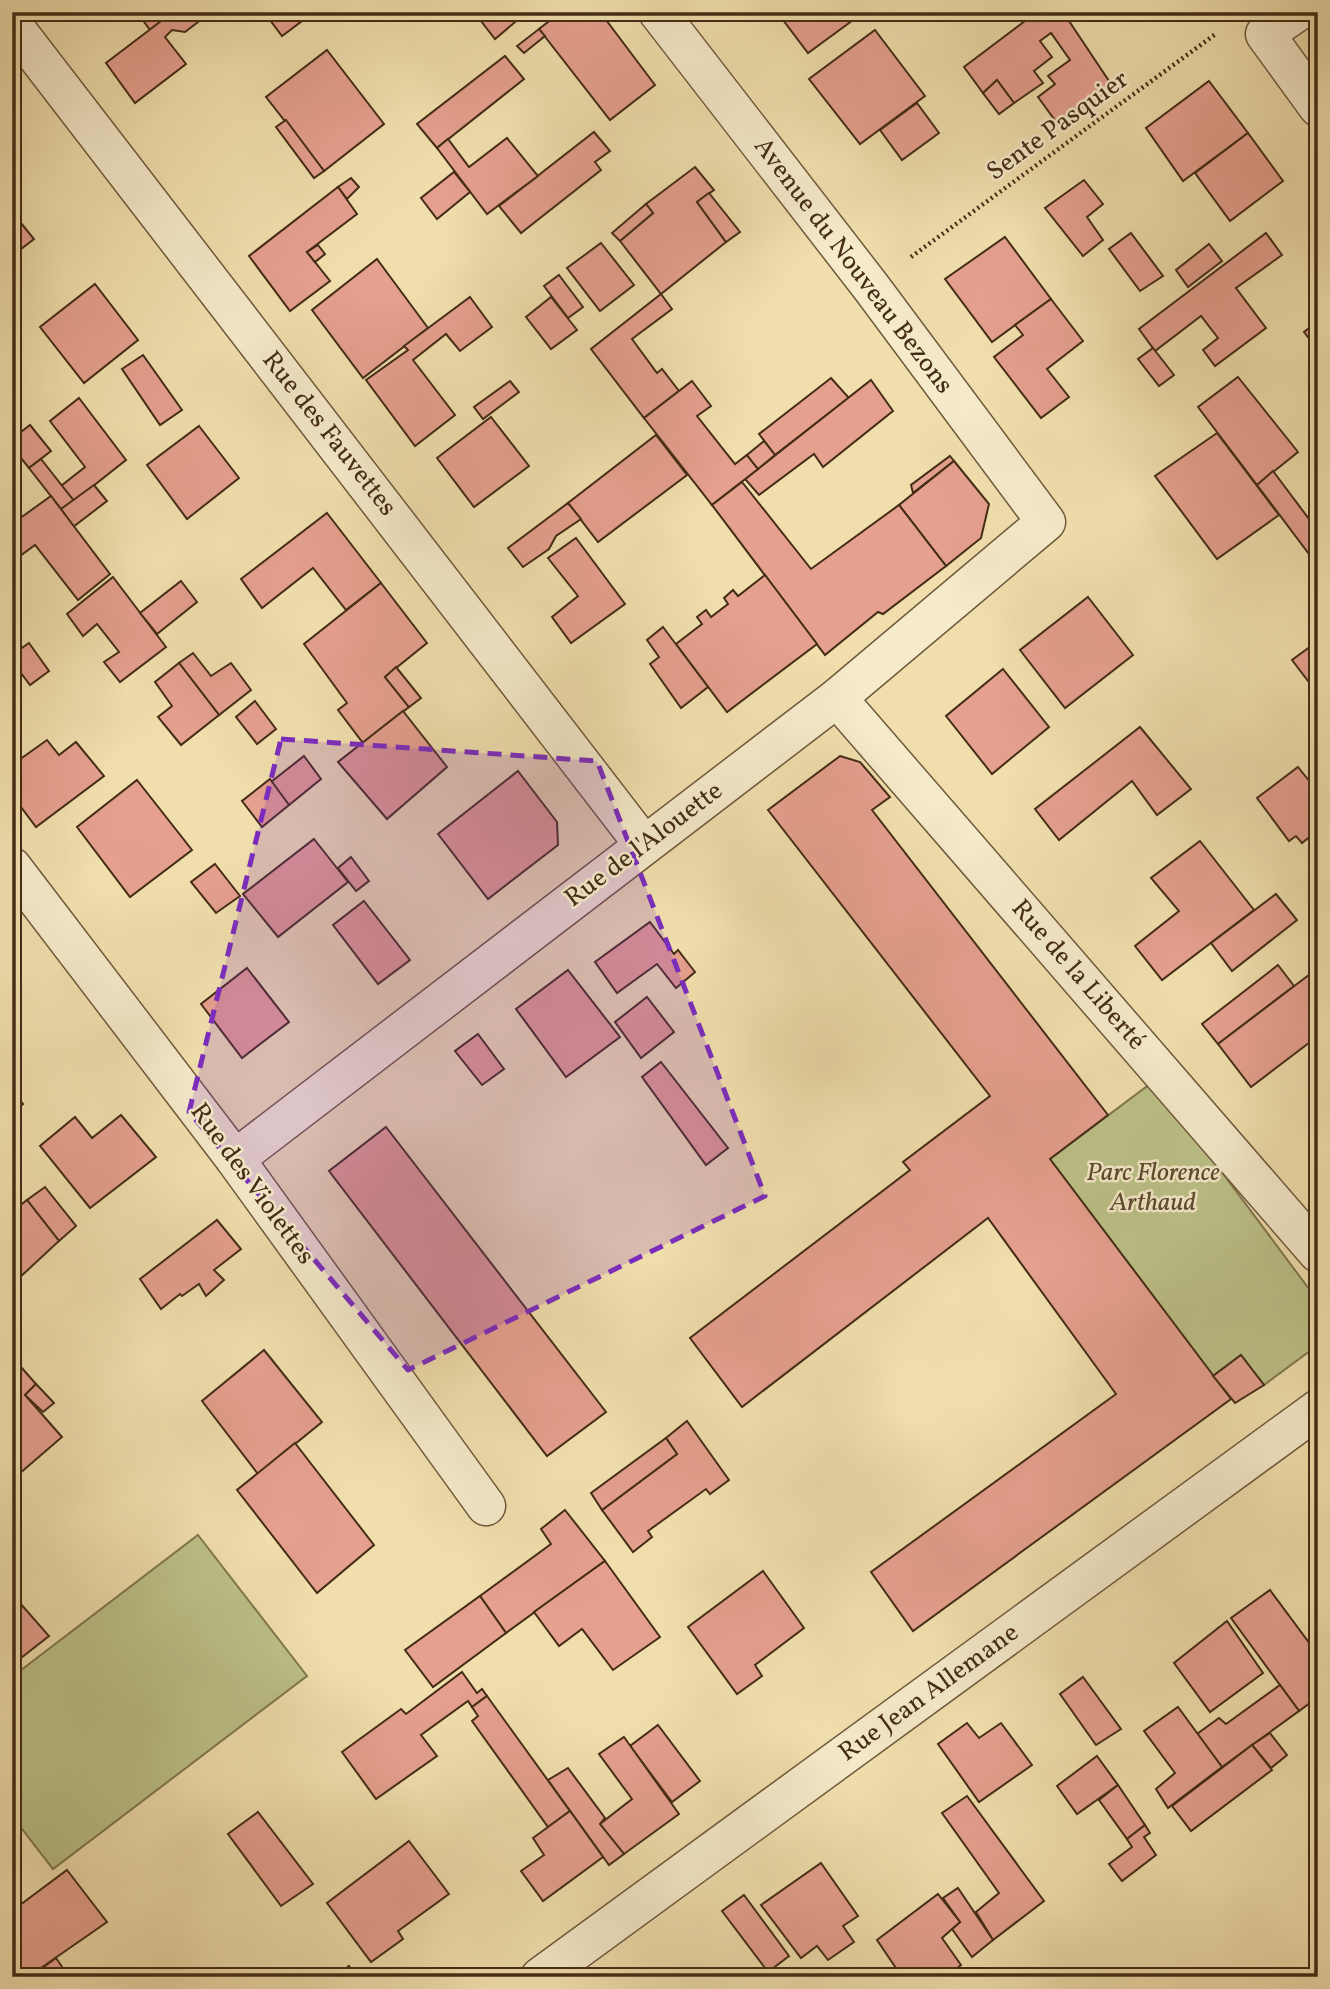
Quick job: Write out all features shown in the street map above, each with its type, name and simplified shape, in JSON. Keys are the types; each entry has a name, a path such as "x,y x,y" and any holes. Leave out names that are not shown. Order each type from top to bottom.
{"street":[{"name":"Avenue du Nouveau Bezons","path":"658,12 871,287 1046,522"},
{"path":"1297,12 1265,34 1318,107"},
{"name":"Rue des Fauvettes","path":"12,24 645,845"},
{"name":"Rue de l'Alouette","path":"235,1159 837,698 1046,522"},
{"name":"Rue de la Liberté","path":"837,698 1318,1253"},
{"name":"Rue des Violettes","path":"12,867 235,1159 486,1506"},
{"name":"Rue Jean Allemane","path":"540,1977 1318,1409"}],"path":[{"name":"Sente Pasquier","path":"871,287 1244,13 1265,34"}],"highlighted area":[{"path":"281,739 597,761 765,1196 408,1370 189,1112"}],"green space":[{"name":"Parc Florence Arthaud","path":"1154,1081 1318,1301 1318,1345 1264,1385 1241,1355 1213,1376 1050,1159"},
{"path":"198,1535 307,1676 53,1869 12,1816 12,1677"}],"building":[{"path":"137,12 173,12 150,30"},
{"path":"173,12 191,12 198,22 185,32 172,30 165,37 186,64 135,103 106,63"},
{"path":"264,12 314,12 282,36"},
{"path":"474,12 527,12 495,39"},
{"path":"561,12 600,12 655,85 610,120 539,29"},
{"path":"777,12 864,12 808,53"},
{"path":"1037,12 1063,12 1113,87 1085,108 1080,105 1057,123 1038,97 1055,84 1048,76 1070,60 1051,33 1040,41 1052,57 1034,71 1043,83 1014,103 997,80 983,93 964,67"},
{"path":"539,29 545,36 524,53 517,46"},
{"path":"875,30 925,96 860,144 809,79"},
{"path":"327,50 384,124 324,171 266,97"},
{"path":"505,56 524,79 437,148 417,124"},
{"path":"997,80 1014,103 999,114 983,93"},
{"path":"1209,81 1248,133 1183,181 1146,128"},
{"path":"917,103 939,133 902,160 880,130"},
{"path":"286,120 324,171 314,178 276,127"},
{"path":"594,132 610,151 595,162 601,170 521,233 499,206"},
{"path":"1248,133 1283,181 1230,221 1195,173"},
{"path":"507,138 538,176 487,214 437,148 448,139 469,167"},
{"path":"695,167 714,190 697,202 726,242 661,294 620,241 653,213 646,204"},
{"path":"454,172 470,192 437,219 421,198"},
{"path":"351,178 359,187 347,199 338,187"},
{"path":"1084,180 1103,204 1087,217 1103,240 1083,256 1045,208"},
{"path":"338,187 357,214 307,252 330,281 290,311 249,256"},
{"path":"709,193 740,232 726,242 697,202"},
{"path":"646,204 653,213 620,241 612,233"},
{"path":"12,212 34,239 12,256"},
{"path":"1131,233 1163,276 1140,291 1109,249"},
{"path":"1266,233 1282,255 1236,288 1266,328 1215,366 1203,350 1218,338 1201,316 1155,351 1139,329"},
{"path":"1005,237 1051,299 992,342 945,279"},
{"path":"601,243 634,285 600,311 567,268"},
{"path":"1209,244 1222,261 1188,287 1176,270"},
{"path":"318,245 325,254 315,262 307,252"},
{"path":"377,259 428,328 363,378 312,310"},
{"path":"559,275 583,307 568,318 544,286"},
{"path":"95,284 138,340 84,383 40,327"},
{"path":"661,294 672,309 632,339 657,373 662,369 679,391 644,418 591,349"},
{"path":"470,297 492,327 460,351 446,334 413,360 455,415 415,446 366,380 408,350 404,346"},
{"path":"551,297 577,330 551,349 526,317"},
{"path":"1051,299 1083,341 1047,369 1069,397 1041,418 994,357 1023,335 1015,325"},
{"path":"1318,321 1318,350 1304,332"},
{"path":"1153,348 1174,375 1159,386 1138,359"},
{"path":"143,355 182,410 160,425 122,369"},
{"path":"1238,377 1298,452 1257,485 1198,407"},
{"path":"831,378 849,398 775,455 759,434"},
{"path":"871,380 893,411 823,467 814,454 759,495 745,479"},
{"path":"510,381 519,392 483,419 474,407"},
{"path":"692,381 711,406 697,416 735,464 747,455 758,469 712,505 644,418"},
{"path":"79,398 126,460 74,501 61,486 85,467 50,421"},
{"path":"491,417 529,466 474,507 437,458"},
{"path":"30,425 51,451 29,468 12,447 12,439"},
{"path":"199,426 239,478 187,519 147,465"},
{"path":"1217,433 1279,515 1217,559 1155,476"},
{"path":"656,435 687,475 598,542 568,503"},
{"path":"764,441 775,455 758,469 747,455"},
{"path":"950,456 954,461 913,493 911,485"},
{"path":"41,459 74,501 61,509 29,468"},
{"path":"954,461 989,504 981,538 946,566 899,505"},
{"path":"1273,471 1318,531 1318,547 1309,554 1257,485"},
{"path":"742,482 811,569 899,505 946,566 883,614 878,612 825,655 712,505"},
{"path":"94,485 107,501 73,527 61,509"},
{"path":"51,496 110,574 78,600 35,545 12,562 12,524"},
{"path":"568,503 581,519 556,536 549,549 523,567 508,548"},
{"path":"327,513 381,583 346,610 313,568 262,608 241,579"},
{"path":"576,538 625,604 571,643 552,617 578,596 548,558"},
{"path":"1318,547 1318,566 1309,554"},
{"path":"765,575 817,644 727,712 676,644 702,624 697,617 706,610 711,617 728,604 724,598 733,590 738,596"},
{"path":"113,577 166,647 120,682 104,662 119,652 97,624 83,636 67,614"},
{"path":"181,581 197,602 157,634 140,613"},
{"path":"381,583 427,643 385,677 409,707 363,743 338,710 347,703 304,644"},
{"path":"1088,597 1133,655 1065,708 1020,650"},
{"path":"663,627 708,687 681,708 650,664 659,657 647,640"},
{"path":"1318,641 1318,694 1292,660"},
{"path":"29,643 49,671 30,685 12,661 12,655"},
{"path":"193,653 211,676 231,663 251,690 219,715 179,663"},
{"path":"179,663 219,715 181,745 158,717 172,706 155,682"},
{"path":"396,667 421,698 409,707 385,677"},
{"path":"1003,669 1049,727 992,774 946,716"},
{"path":"255,701 276,729 257,744 236,717"},
{"path":"403,711 447,767 387,819 338,762"},
{"path":"1140,727 1191,789 1157,815 1132,781 1059,840 1035,809"},
{"path":"47,740 59,755 76,742 104,776 36,827 12,795 12,765"},
{"path":"304,756 321,779 289,805 271,782"},
{"path":"840,756 860,762 890,797 872,810 1108,1115 1050,1159 1231,1399 913,1631 871,1572 1116,1394 988,1218 742,1407 690,1338 910,1170 903,1162 990,1096 768,810"},
{"path":"1298,767 1318,792 1318,830 1302,843 1296,836 1289,841 1257,798"},
{"path":"518,771 557,822 558,845 488,899 438,834"},
{"path":"270,779 289,805 262,827 242,801"},
{"path":"137,780 192,850 130,897 77,827"},
{"path":"314,839 348,882 278,937 243,894"},
{"path":"1200,841 1254,910 1162,980 1135,946 1179,911 1151,878"},
{"path":"351,857 369,881 356,891 338,868"},
{"path":"215,864 240,896 216,913 191,882"},
{"path":"1276,894 1297,920 1232,971 1211,943"},
{"path":"364,901 410,960 378,984 333,925"},
{"path":"650,922 674,954 678,950 695,972 676,988 657,964 617,993 595,962"},
{"path":"1278,965 1294,986 1218,1044 1202,1024"},
{"path":"247,968 289,1022 242,1058 201,1004"},
{"path":"1318,968 1318,1036 1251,1087 1218,1044"},
{"path":"568,970 620,1037 566,1077 516,1009"},
{"path":"647,997 674,1032 641,1058 615,1022"},
{"path":"478,1034 504,1069 482,1085 455,1051"},
{"path":"661,1062 728,1148 706,1165 642,1077"},
{"path":"12,1090 23,1104 12,1112"},
{"path":"121,1115 156,1157 90,1208 40,1146 75,1117 92,1138"},
{"path":"386,1127 606,1412 547,1456 329,1171"},
{"path":"45,1187 76,1226 59,1241 27,1200"},
{"path":"27,1200 59,1241 18,1279 12,1273 12,1212"},
{"path":"217,1220 241,1249 214,1270 224,1280 206,1296 199,1284 161,1309 140,1279"},
{"path":"12,1304 21,1313 12,1322"},
{"path":"264,1350 322,1422 258,1474 202,1401"},
{"path":"1241,1355 1264,1385 1235,1403 1213,1376"},
{"path":"13,1358 36,1384 25,1395 62,1437 12,1480"},
{"path":"36,1384 54,1403 43,1412 25,1395"},
{"path":"687,1421 729,1480 710,1494 706,1489 648,1531 652,1537 633,1552 602,1510 677,1454 666,1438"},
{"path":"666,1438 677,1454 602,1510 591,1493"},
{"path":"295,1443 374,1545 317,1593 237,1490"},
{"path":"565,1510 605,1561 506,1633 480,1596 551,1544 541,1529"},
{"path":"605,1561 660,1637 613,1670 582,1629 559,1646 534,1612"},
{"path":"763,1571 804,1628 755,1665 762,1676 737,1694 688,1627"},
{"path":"1270,1590 1316,1652 1318,1650 1318,1697 1299,1711 1231,1618"},
{"path":"12,1594 49,1636 12,1665"},
{"path":"480,1596 506,1633 433,1687 405,1650"},
{"path":"1227,1621 1263,1673 1210,1712 1174,1663"},
{"path":"462,1672 477,1693 482,1689 487,1696 472,1707 468,1701 421,1735 437,1756 376,1799 342,1752 401,1709 406,1714"},
{"path":"1083,1677 1121,1729 1096,1745 1060,1694"},
{"path":"1280,1685 1299,1711 1222,1767 1197,1734 1219,1718 1226,1724"},
{"path":"487,1696 570,1811 548,1827 472,1721 478,1716 472,1707"},
{"path":"1178,1707 1222,1767 1168,1808 1156,1789 1175,1773 1144,1731"},
{"path":"967,1723 979,1738 1001,1723 1032,1765 979,1802 938,1744"},
{"path":"658,1725 700,1781 672,1802 630,1746"},
{"path":"1270,1733 1287,1755 1271,1768 1252,1745"},
{"path":"624,1737 679,1814 624,1854 600,1824 632,1799 599,1754"},
{"path":"1252,1745 1272,1770 1191,1831 1172,1806"},
{"path":"1097,1756 1118,1785 1077,1814 1057,1786"},
{"path":"568,1768 605,1818 600,1824 624,1854 609,1865 548,1780"},
{"path":"1118,1785 1145,1825 1127,1839 1099,1800"},
{"path":"967,1796 1044,1901 993,1940 976,1912 999,1893 942,1813"},
{"path":"570,1811 603,1857 543,1901 521,1871 544,1855 533,1838"},
{"path":"258,1812 313,1884 281,1906 228,1834"},
{"path":"1145,1825 1150,1833 1144,1837 1156,1855 1122,1881 1109,1864 1132,1847 1127,1839"},
{"path":"409,1841 449,1894 398,1931 403,1939 371,1962 327,1903"},
{"path":"821,1863 858,1916 843,1926 854,1942 828,1960 817,1946 801,1958 761,1905"},
{"path":"67,1870 107,1922 28,1977 12,1956 12,1911"},
{"path":"958,1888 993,1940 972,1957 952,1929 960,1922 943,1898"},
{"path":"938,1894 960,1922 942,1938 961,1965 945,1977 902,1977 877,1940"},
{"path":"744,1895 789,1956 768,1972 722,1911"},
{"path":"56,1958 69,1977 30,1977"},
{"path":"349,1966 357,1977 335,1977"}]}
